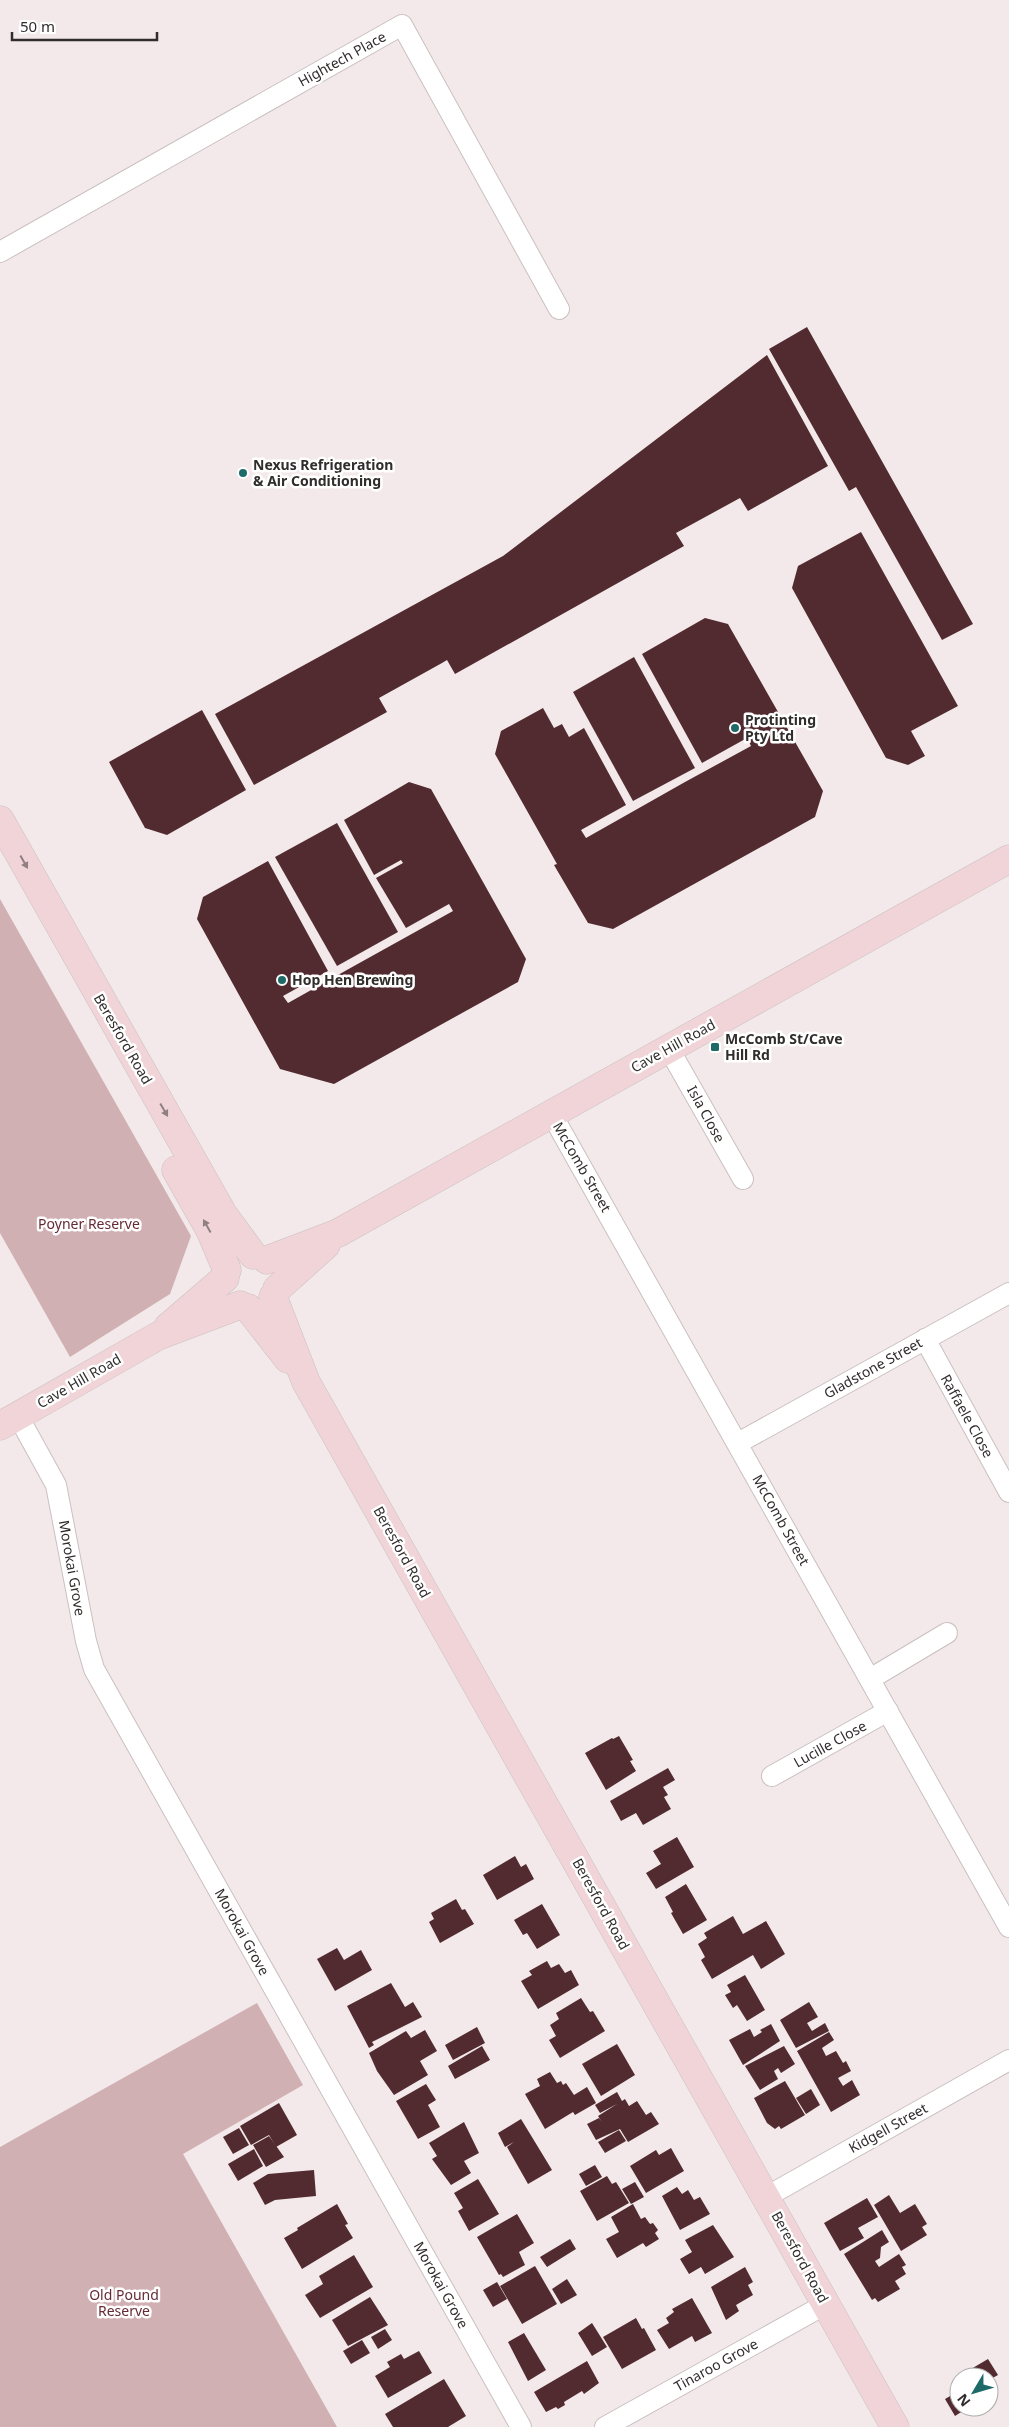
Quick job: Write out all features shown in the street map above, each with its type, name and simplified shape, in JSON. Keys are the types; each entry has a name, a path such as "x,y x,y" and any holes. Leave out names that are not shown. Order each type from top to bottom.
{"main road":[{"name":"Beresford Road","path":"0,820 223,1214 260,1258"},
{"name":"Beresford Road","path":"0,856 210,1230 226,1274"},
{"name":"Cave Hill Road","path":"260,1258 338,1234 1009,859"},
{"name":"Cave Hill Road","path":"275,1292 338,1234"},
{"path":"238,1258 260,1258 276,1273 275,1292 262,1306 244,1307 228,1294 226,1274 238,1258"},
{"name":"Cave Hill Road","path":"158,1336 226,1274"},
{"name":"Beresford Road","path":"275,1292 306,1382"},
{"name":"Beresford Road","path":"244,1307 306,1382 895,2427"},
{"name":"Cave Hill Road","path":"9,1421 158,1336 244,1307"}],"street":[{"name":"Hightech Place","path":"0,252 402,25 559,309"},
{"name":"Isla Close","path":"668,1048 742,1179"},
{"name":"McComb Street","path":"551,1114 738,1442 1009,1927"},
{"name":"Gladstone Street","path":"738,1442 1009,1293"},
{"name":"Raffaele Close","path":"925,1339 1009,1492"},
{"name":"Morokai Grove","path":"9,1421 56,1485 86,1641 94,1669 522,2427"},
{"path":"870,1679 947,1633"},
{"name":"Lucille Close","path":"772,1776 888,1712"},
{"name":"Kidgell Street","path":"766,2197 1009,2060"},
{"name":"Tinaroo Grove","path":"605,2427 826,2304"}],"green space":[{"name":"Poyner Reserve","path":"0,899 191,1236 170,1294 70,1357 0,1233"},
{"name":"Old Pound Reserve","path":"257,2003 303,2085 183,2154 337,2427 0,2427 0,2147"}],"building":[{"path":"807,327 973,624 942,640 856,487 849,491 769,349"},
{"path":"767,355 828,466 748,511 740,498 676,533 684,546 455,674 447,660 379,698 387,712 254,785 215,714 503,556"},
{"path":"861,532 958,706 911,731 925,756 908,765 886,758 792,588 798,566"},
{"path":"705,618 728,624 823,791 815,817 613,929 588,923 554,865 557,864 495,754 501,731 543,708 554,728 562,724 569,737 584,728 626,805 581,830 586,838 751,746 747,738 702,763 642,654"},
{"path":"634,657 695,768 633,801 573,692"},
{"path":"202,710 246,790 167,835 145,828 109,762"},
{"path":"409,782 431,789 526,959 518,982 334,1084 280,1069 197,919 203,897 268,861 328,971 283,996 288,1003 453,911 449,904 406,928 376,878 403,863 401,860 374,875 344,820"},
{"path":"337,823 398,932 337,966 275,857"},
{"path":"619,1736 633,1760 630,1761 636,1771 606,1790 585,1753"},
{"path":"668,1768 675,1780 663,1787 668,1795 664,1797 671,1809 643,1825 636,1813 621,1821 610,1801"},
{"path":"677,1837 694,1867 656,1889 646,1873 661,1864 653,1851"},
{"path":"515,1856 521,1867 526,1864 534,1879 497,1900 483,1875"},
{"path":"686,1884 707,1920 683,1934 671,1913 673,1912 665,1897"},
{"path":"456,1899 462,1910 465,1909 474,1924 440,1943 429,1922 434,1919 431,1913"},
{"path":"542,1904 560,1935 537,1949 527,1933 523,1935 514,1920"},
{"path":"733,1916 743,1934 766,1921 785,1954 761,1969 753,1955 712,1979 701,1960 705,1957 698,1944 707,1938 704,1933"},
{"path":"337,1948 344,1960 361,1950 372,1970 335,1991 317,1959"},
{"path":"547,1961 551,1968 559,1964 565,1973 571,1970 579,1985 538,2009 521,1981 532,1975 529,1971"},
{"path":"745,1975 765,2010 747,2021 737,2005 733,2008 725,1995 731,1992 727,1985"},
{"path":"391,1983 405,2007 413,2002 422,2017 372,2042 374,2045 369,2048 347,2006"},
{"path":"581,1998 590,2012 593,2011 605,2031 560,2058 549,2040 556,2036 550,2025 559,2019 556,2013"},
{"path":"809,2002 818,2017 807,2023 812,2031 825,2023 829,2031 796,2048 780,2020"},
{"path":"771,2024 780,2041 743,2065 729,2040 750,2029 754,2037 762,2032 760,2030"},
{"path":"477,2027 485,2043 453,2060 445,2045"},
{"path":"425,2030 437,2051 420,2061 428,2075 394,2095 377,2071 369,2053 406,2031 411,2038"},
{"path":"829,2032 834,2040 822,2048 826,2056 836,2051 843,2063 846,2061 851,2071 838,2078 843,2086 852,2080 860,2095 831,2112 797,2051"},
{"path":"617,2044 635,2075 601,2096 582,2064"},
{"path":"482,2046 490,2060 455,2079 448,2066"},
{"path":"784,2046 795,2064 781,2073 778,2068 774,2071 778,2079 760,2090 745,2066"},
{"path":"550,2072 557,2083 561,2081 563,2085 566,2083 574,2095 587,2087 596,2103 575,2115 573,2112 545,2129 525,2094 540,2086 537,2079"},
{"path":"785,2081 805,2115 781,2129 779,2126 775,2129 767,2123 754,2098"},
{"path":"426,2084 436,2100 428,2105 440,2127 418,2139 396,2101"},
{"path":"811,2089 820,2105 806,2114 796,2098"},
{"path":"617,2092 622,2101 625,2099 629,2106 637,2101 646,2115 651,2112 659,2124 628,2142 620,2129 596,2140 587,2124 599,2118 602,2122 598,2116 617,2104 600,2113 595,2105"},
{"path":"279,2103 297,2135 276,2147 269,2135 251,2145 240,2126"},
{"path":"521,2119 552,2170 528,2184 507,2147 514,2142 505,2147 498,2133"},
{"path":"464,2122 479,2153 464,2161 471,2173 451,2185 432,2159 437,2156 429,2143"},
{"path":"239,2128 249,2145 233,2154 223,2137"},
{"path":"619,2130 626,2141 605,2153 598,2142"},
{"path":"269,2136 284,2157 266,2167 253,2145"},
{"path":"671,2148 684,2171 646,2193 630,2166 656,2150 659,2155"},
{"path":"254,2149 263,2166 238,2181 228,2164"},
{"path":"595,2165 602,2177 586,2186 579,2174"},
{"path":"314,2170 316,2196 275,2200 265,2205 253,2183 268,2174"},
{"path":"607,2176 612,2184 616,2182 629,2203 597,2221 580,2191"},
{"path":"478,2179 499,2214 469,2231 458,2211 463,2208 454,2193"},
{"path":"635,2182 644,2197 631,2204 622,2189"},
{"path":"677,2187 682,2194 688,2190 694,2200 700,2197 710,2214 680,2230 662,2196"},
{"path":"889,2195 900,2213 915,2204 927,2224 922,2227 927,2235 901,2251 874,2205"},
{"path":"867,2198 878,2217 858,2228 864,2238 840,2251 824,2223"},
{"path":"337,2204 348,2224 345,2225 353,2238 302,2269 284,2238"},
{"path":"633,2204 641,2219 645,2217 650,2224 653,2223 658,2230 655,2233 659,2239 646,2247 643,2243 617,2258 606,2239 619,2232 611,2217"},
{"path":"517,2214 534,2243 519,2252 525,2265 503,2277 501,2274 499,2275 477,2237"},
{"path":"713,2225 734,2257 705,2274 701,2267 689,2274 680,2259 692,2252 685,2240"},
{"path":"882,2230 889,2242 881,2247 880,2258 875,2261 879,2267 899,2254 906,2265 902,2267 906,2274 895,2281 900,2289 878,2302 875,2298 872,2300 844,2254"},
{"path":"570,2239 576,2249 547,2267 540,2257"},
{"path":"354,2255 373,2287 320,2318 305,2295 323,2284 319,2276"},
{"path":"535,2266 557,2304 522,2324 500,2286"},
{"path":"745,2267 753,2282 748,2285 753,2295 736,2305 739,2311 726,2320 711,2287"},
{"path":"567,2279 577,2295 561,2304 552,2289"},
{"path":"497,2282 507,2299 493,2307 483,2290"},
{"path":"370,2297 388,2325 348,2346 332,2320"},
{"path":"692,2298 712,2333 695,2342 692,2336 669,2349 657,2330 669,2323 666,2318 674,2312 672,2309"},
{"path":"636,2318 656,2350 622,2369 603,2337"},
{"path":"592,2323 607,2347 592,2356 578,2333"},
{"path":"385,2329 392,2340 378,2349 371,2337"},
{"path":"524,2333 546,2370 528,2381 508,2342"},
{"path":"362,2340 370,2353 351,2364 343,2351"},
{"path":"419,2351 432,2373 388,2398 375,2376 390,2367 387,2362 401,2354 404,2359"},
{"path":"988,2359 993,2367 974,2367"},
{"path":"587,2361 599,2383 584,2394 582,2391 564,2402 565,2405 558,2409 556,2407 546,2412 534,2392"},
{"path":"444,2379 466,2416 448,2427 393,2427 385,2414"},
{"path":"949,2397 949,2406 945,2399"}],"place":[{"name":"Nexus Refrigeration & Air Conditioning","path":"243,473"},
{"name":"Protinting Pty Ltd","path":"735,728"},
{"name":"Hop Hen Brewing","path":"282,980"},
{"name":"McComb St/Cave Hill Rd","path":"715,1047"}]}
